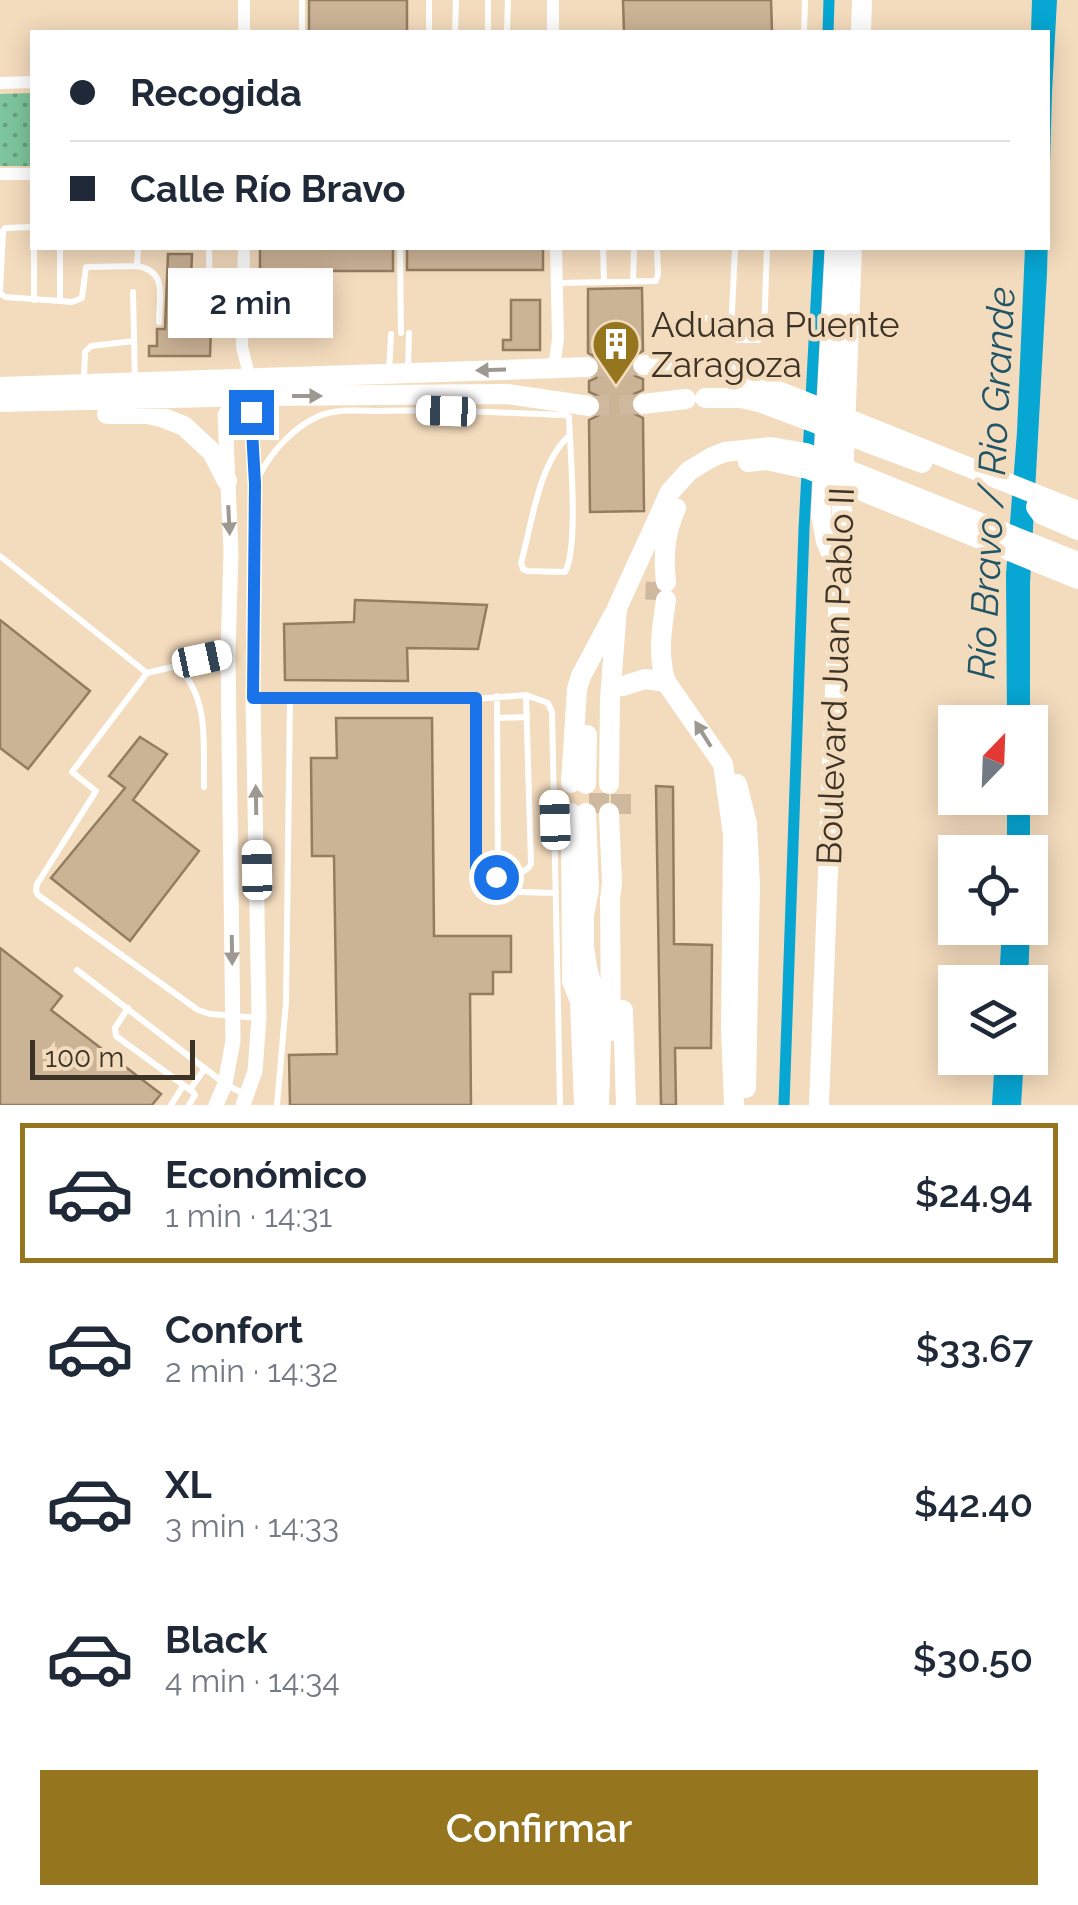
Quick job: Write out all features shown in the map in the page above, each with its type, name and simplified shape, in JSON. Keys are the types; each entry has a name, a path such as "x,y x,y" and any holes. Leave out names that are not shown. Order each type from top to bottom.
{"main road":[{"path":"861,30 862,0"},
{"path":"834,250 821,515 838,572"},
{"name":"Boulevard Juan Pablo II","path":"818,1105 852,250"},
{"path":"643,365 708,368 1078,527"},
{"path":"0,387 588,367"},
{"path":"106,400 160,390 242,385 250,378"},
{"path":"0,402 507,394 589,406"},
{"path":"643,404 696,398 789,403 1078,511"},
{"path":"0,415 162,416 197,437 212,452 227,481"},
{"path":"598,784 578,689 581,676 670,492 689,471 712,457 756,447 785,455 808,469 1078,579"},
{"path":"746,1105 748,824 738,784 666,682 662,670 663,555 674,511 689,489 710,473 735,464 806,453 1078,562"},
{"path":"598,784 623,686 617,608"},
{"path":"598,784 617,608"},
{"path":"623,686 644,679 666,682"},
{"path":"723,764 733,834 734,1105"},
{"path":"597,813 593,880 584,914 584,947 600,1040 599,1105"},
{"path":"597,813 611,889 611,1105"},
{"path":"584,1105 580,1001 572,982 597,813"},
{"path":"597,813 619,840 626,1105"},
{"path":"593,880 611,889"}],"street":[{"path":"244,0 244,30"},
{"path":"553,0 553,30"},
{"path":"0,83 30,82"},
{"path":"0,174 30,174"},
{"path":"244,250 242,348 250,378"},
{"path":"554,368 558,339 556,250"},
{"path":"228,378 242,348"},
{"path":"216,1105 231,1061 234,1018 228,696 231,552 225,415 251,412 255,484 253,698 259,1018 255,1071 245,1100"},
{"path":"229,604 253,603"},
{"path":"228,696 253,698"}],"lane":[{"path":"302,0 302,30"},
{"path":"428,0 428,30"},
{"path":"455,30 456,0"},
{"path":"488,0 488,30"},
{"path":"507,30 508,0"},
{"path":"804,30 805,0"},
{"path":"30,227 5,228 0,294 72,302 80,300 86,267 150,268 159,282 159,322"},
{"path":"34,250 34,300"},
{"path":"60,250 60,302"},
{"path":"137,266 138,250"},
{"path":"209,250 210,317 217,324 242,332"},
{"path":"399,373 405,333 400,250"},
{"path":"603,250 604,282"},
{"path":"634,250 634,282"},
{"path":"557,283 656,281 657,250"},
{"path":"736,250 731,333 738,340 762,337 767,250"},
{"path":"243,286 275,285"},
{"path":"133,292 135,384"},
{"path":"706,318 732,320"},
{"path":"391,334 399,373"},
{"path":"83,385 85,352 91,346 134,341"},
{"path":"255,484 266,463 290,436 320,415 406,410 566,415 569,416 572,453 565,572 524,570 521,564 545,472 554,452 570,436"},
{"path":"0,556 147,673"},
{"path":"228,654 147,673 72,772 96,791 36,891 198,1010 234,1018 259,1018"},
{"path":"178,665 195,687 202,712 204,787"},
{"path":"253,698 526,695 548,703 552,712 560,1105"},
{"path":"498,872 522,872 531,864 526,695"},
{"path":"476,698 476,870 488,881 494,880 498,872 497,696"},
{"path":"277,1105 286,1002 290,700"},
{"path":"496,718 527,717"},
{"path":"519,892 556,893"},
{"path":"77,970 245,1100"},
{"path":"128,1008 115,1028 116,1036 195,1095 189,1105"},
{"path":"171,1105 205,1068"}],"green space":[{"path":"30,93 30,166 0,166 0,94"}],"water":[{"path":"1032,0 1057,0 1050,164 1050,30 1031,30"},
{"path":"1025,250 1048,250 1030,583 1030,705 1007,705 1006,574"},
{"path":"1007,815 1030,815 1030,835 1007,835"},
{"path":"1001,945 1029,945 1029,965 1000,965"},
{"path":"994,1075 1023,1075 1021,1105 992,1105"}],"building":[{"path":"309,0 407,0 407,30 309,30"},
{"path":"623,0 771,0 772,30 624,30"},
{"path":"260,250 393,250 393,271 260,271"},
{"path":"407,250 543,250 543,270 407,270"},
{"path":"168,254 192,254 190,304 195,304 194,327 211,328 210,356 149,356 149,346 157,346 157,329 165,329"},
{"name":"Aduana Puente Zaragoza","path":"642,288 643,351 632,357 629,366 635,376 643,379 643,390 634,394 629,405 633,413 643,418 644,511 590,512 589,420 599,415 603,407 598,396 589,392 589,381 602,368 599,359 588,353 588,289"},
{"path":"511,300 540,300 540,350 503,350 503,340 511,340"},
{"path":"355,600 487,605 478,649 407,648 408,681 285,680 284,624 354,622"},
{"path":"0,620 90,691 28,769 0,748"},
{"path":"336,718 432,718 434,936 511,936 511,972 493,972 493,994 470,994 471,1105 290,1105 289,1055 337,1054 334,856 312,856 311,758 337,758"},
{"path":"140,737 167,754 133,800 199,851 130,941 51,878 125,788 109,776"},
{"path":"656,786 673,787 674,944 712,945 711,1048 675,1048 676,1105 661,1105"},
{"path":"0,948 62,996 51,1010 161,1094 152,1105 0,1105"}],"waterway":[{"path":"828,30 829,0"},
{"path":"784,1105 804,529 819,250"}],"tunnel":[{"path":"588,367 643,365"},
{"path":"589,406 643,404"},
{"path":"655,600 656,582"},
{"path":"599,784 599,813"},
{"path":"621,784 621,814"}],"place":[{"name":"Aduana Puente Zaragoza","path":"616,386"}],"route":[{"path":"251,412 255,484 253,698 476,698 476,870 488,881 496,877"}],"water label":[{"name":"Río Bravo / Rio Grande","path":"991,483"}]}
